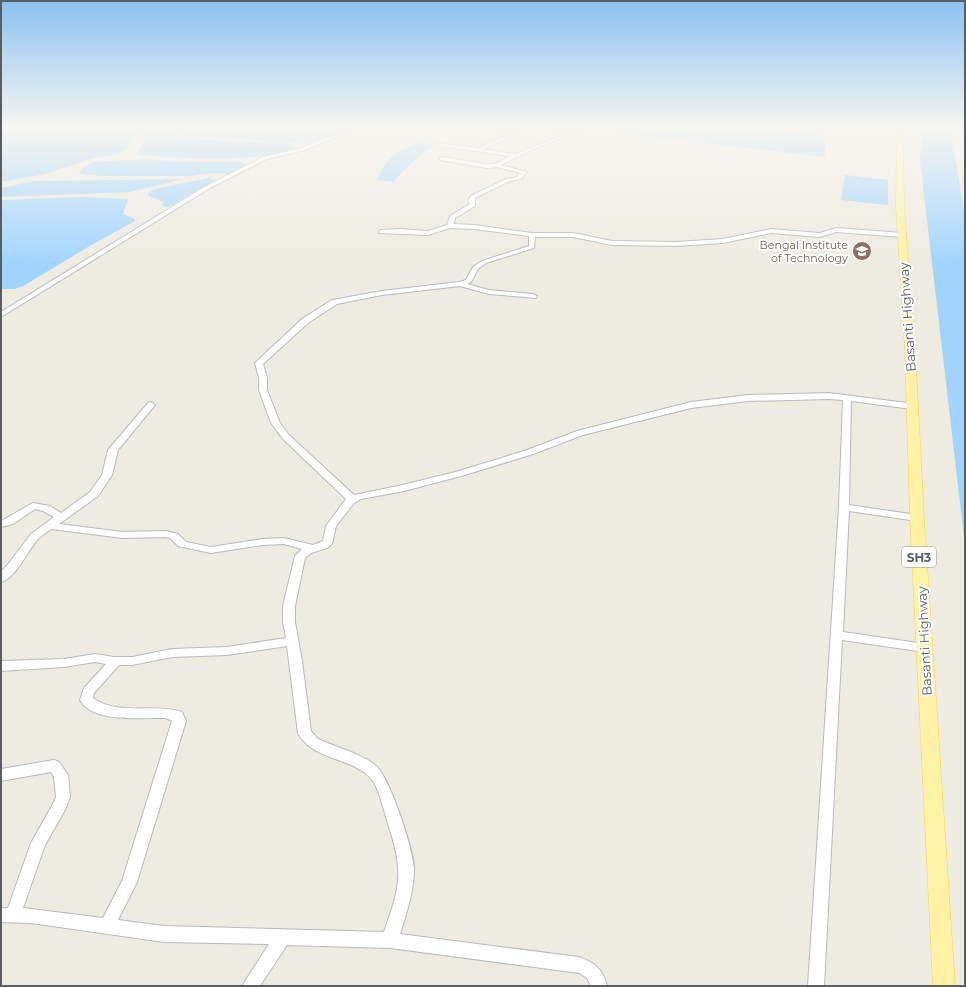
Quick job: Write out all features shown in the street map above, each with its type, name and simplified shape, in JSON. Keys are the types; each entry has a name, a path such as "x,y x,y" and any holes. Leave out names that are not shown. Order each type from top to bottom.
{"main road":[{"name":"Basanti Highway","path":"901,173 917,518 944,986"}],"street":[{"path":"1,314 208,187 235,173"},
{"path":"450,226 452,216 473,205 471,200 474,197 508,180 519,178 523,173"},
{"path":"381,232 400,231 428,233 450,226 474,227 532,235 573,235 612,243 676,244 723,241 771,231 820,235 836,230 903,235"},
{"path":"352,499 286,437 276,423 263,390 263,378 259,363 290,337 305,321 335,302 382,293 460,284 469,281 474,268 484,262 532,247 532,235"},
{"path":"460,284 489,292 533,296"},
{"path":"390,940 404,896 406,867 403,850 384,790 379,779 371,769 313,743 305,733 296,661 291,641 289,622 289,606 300,556 314,548 323,546 328,542 331,526 352,499 404,488 462,473 530,452 580,433 669,409 748,398 846,397 912,406"},
{"path":"816,986 844,506 846,397"},
{"path":"1,578 13,566 34,536 90,498 98,489 107,475 113,450 151,406"},
{"path":"1,524 9,522 33,506 46,508 61,517"},
{"path":"844,506 917,518"},
{"path":"49,526 124,535 166,534 174,536 182,544 211,550 263,542 284,541 314,548"},
{"path":"837,635 925,648"},
{"path":"1,666 64,663 95,658 116,661 132,661 172,653 227,651 291,641"},
{"path":"107,927 129,882 179,722 177,716 170,713 132,713 110,711 91,704 86,700 88,691 116,661"},
{"path":"1,775 54,766 61,775 63,787 60,806 38,843 7,915 164,934 390,940 579,965 593,971 597,978 598,986"},
{"path":"250,986 282,937"}],"water":[{"path":"1,173 49,173 46,174 1,182"},
{"path":"209,173 191,176 102,176 79,174"},
{"path":"380,173 401,173 393,182 377,180"},
{"path":"922,173 958,173 965,216 965,546"},
{"path":"845,175 888,180 888,205 841,200"},
{"path":"209,178 215,180 168,207 162,206 164,202 149,196 148,193 155,189"},
{"path":"184,179 130,192 1,197 1,188 34,181"},
{"path":"85,197 128,199 123,214 135,219 135,221 23,286 15,289 1,289 1,200"}],"place":[{"name":"Bengal Institute of Technology","path":"862,251"}]}
